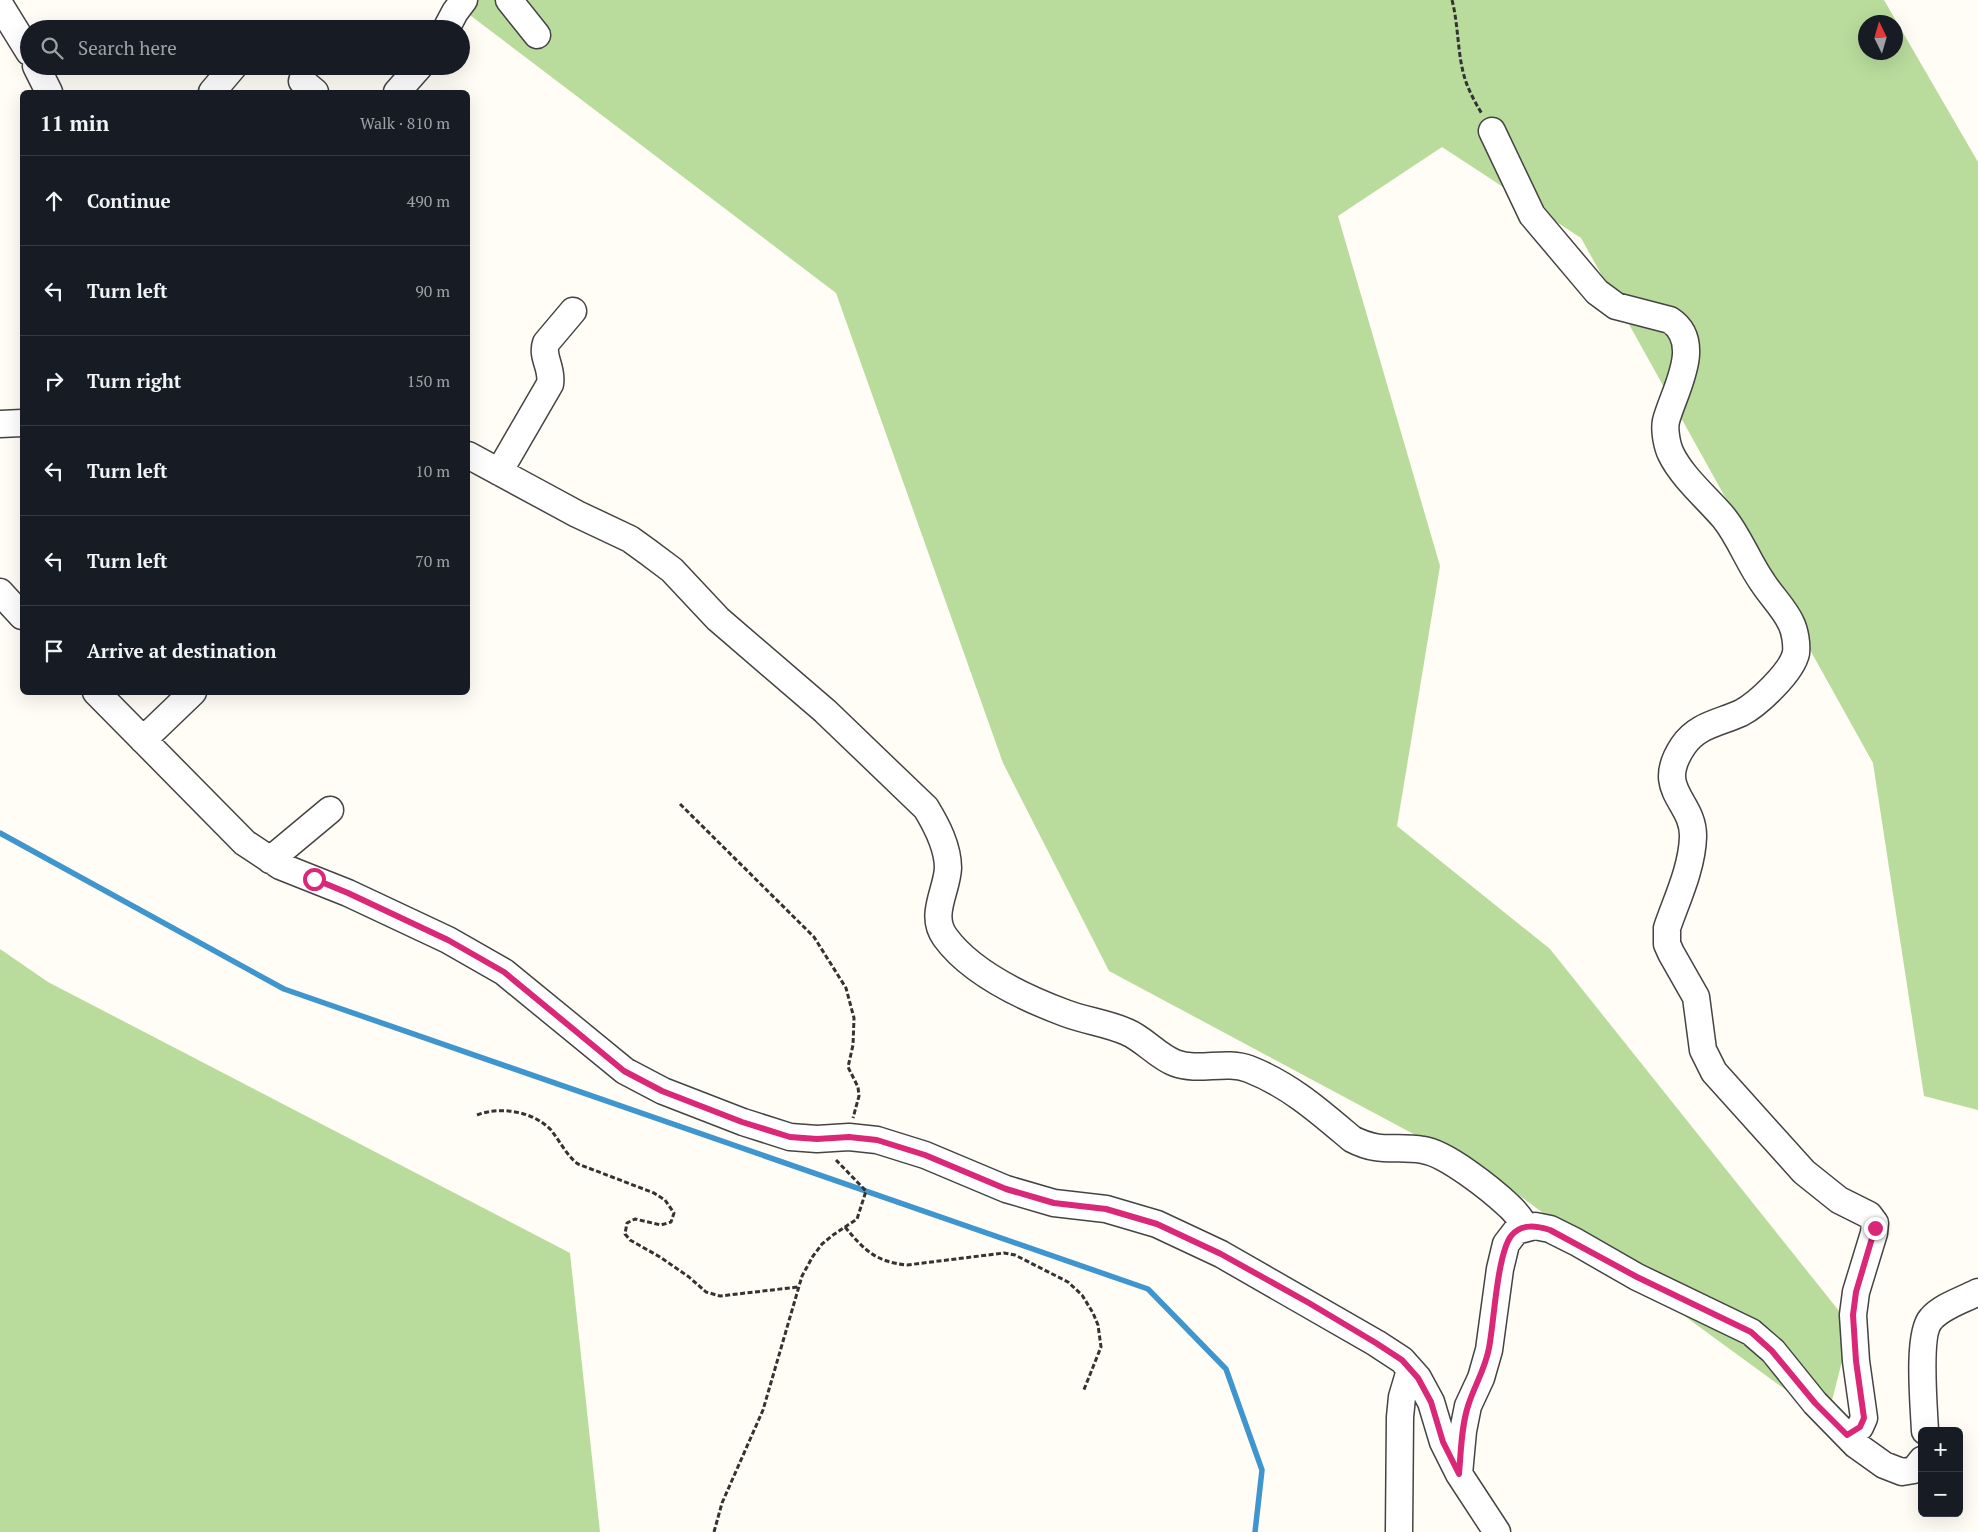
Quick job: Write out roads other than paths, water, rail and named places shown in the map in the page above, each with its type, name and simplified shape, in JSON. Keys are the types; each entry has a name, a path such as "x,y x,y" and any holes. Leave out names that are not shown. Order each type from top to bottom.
{"street":[{"path":"451,20 464,0"},
{"path":"509,0 537,35"},
{"path":"0,5 20,37"},
{"path":"40,75 48,90"},
{"path":"214,90 226,75"},
{"path":"399,90 412,75"},
{"path":"1492,132 1532,214 1597,292 1616,306 1670,320 1680,330 1684,338 1685,362 1682,381 1665,423 1671,454 1683,472 1726,520 1738,537 1763,583 1791,622 1794,631 1796,653 1793,662 1782,678 1744,712 1698,730 1691,736 1678,755 1672,776 1673,788 1689,816 1693,838 1686,875 1666,935 1671,953 1696,997 1703,1050 1714,1072 1804,1172 1839,1200 1868,1215 1875,1223 1874,1233 1856,1292 1853,1315 1856,1361 1864,1418 1860,1427 1847,1435"},
{"path":"500,472 550,384 551,370 544,349 546,343 573,311"},
{"path":"0,424 20,423"},
{"path":"470,456 577,514 630,539 672,570 718,619 826,711 926,808 936,824 947,861 946,884 938,913 939,926 944,936 952,945 992,978 1017,993 1066,1014 1111,1026 1131,1034 1174,1063 1199,1067 1233,1065 1250,1069 1289,1088 1352,1139 1361,1144 1378,1149 1422,1149 1438,1154 1502,1200 1518,1215 1526,1227"},
{"path":"0,592 20,614"},
{"path":"99,695 245,843 280,866 348,893 448,940 504,972 624,1071 662,1091 742,1122 790,1137 817,1139 849,1137 877,1140 925,1155 1006,1189 1054,1203 1106,1209 1157,1224 1221,1254 1376,1343 1402,1360 1418,1378 1431,1402 1443,1442 1459,1474 1497,1532"},
{"path":"143,740 190,695"},
{"path":"270,860 330,810"},
{"path":"1459,1474 1462,1431 1468,1406 1481,1378 1489,1350 1500,1269 1506,1244 1516,1231 1535,1226 1550,1230 1637,1277 1751,1332 1772,1351 1815,1403 1847,1435 1884,1466 1902,1472 1914,1470 1918,1465"},
{"path":"1925,1427 1923,1377 1925,1329 1930,1320 1940,1311 1978,1292"},
{"path":"1400,1532 1400,1417 1402,1397 1410,1370"}],"waterway":[{"path":"0,833 284,989 1148,1289 1226,1369 1262,1470 1255,1532"}]}
